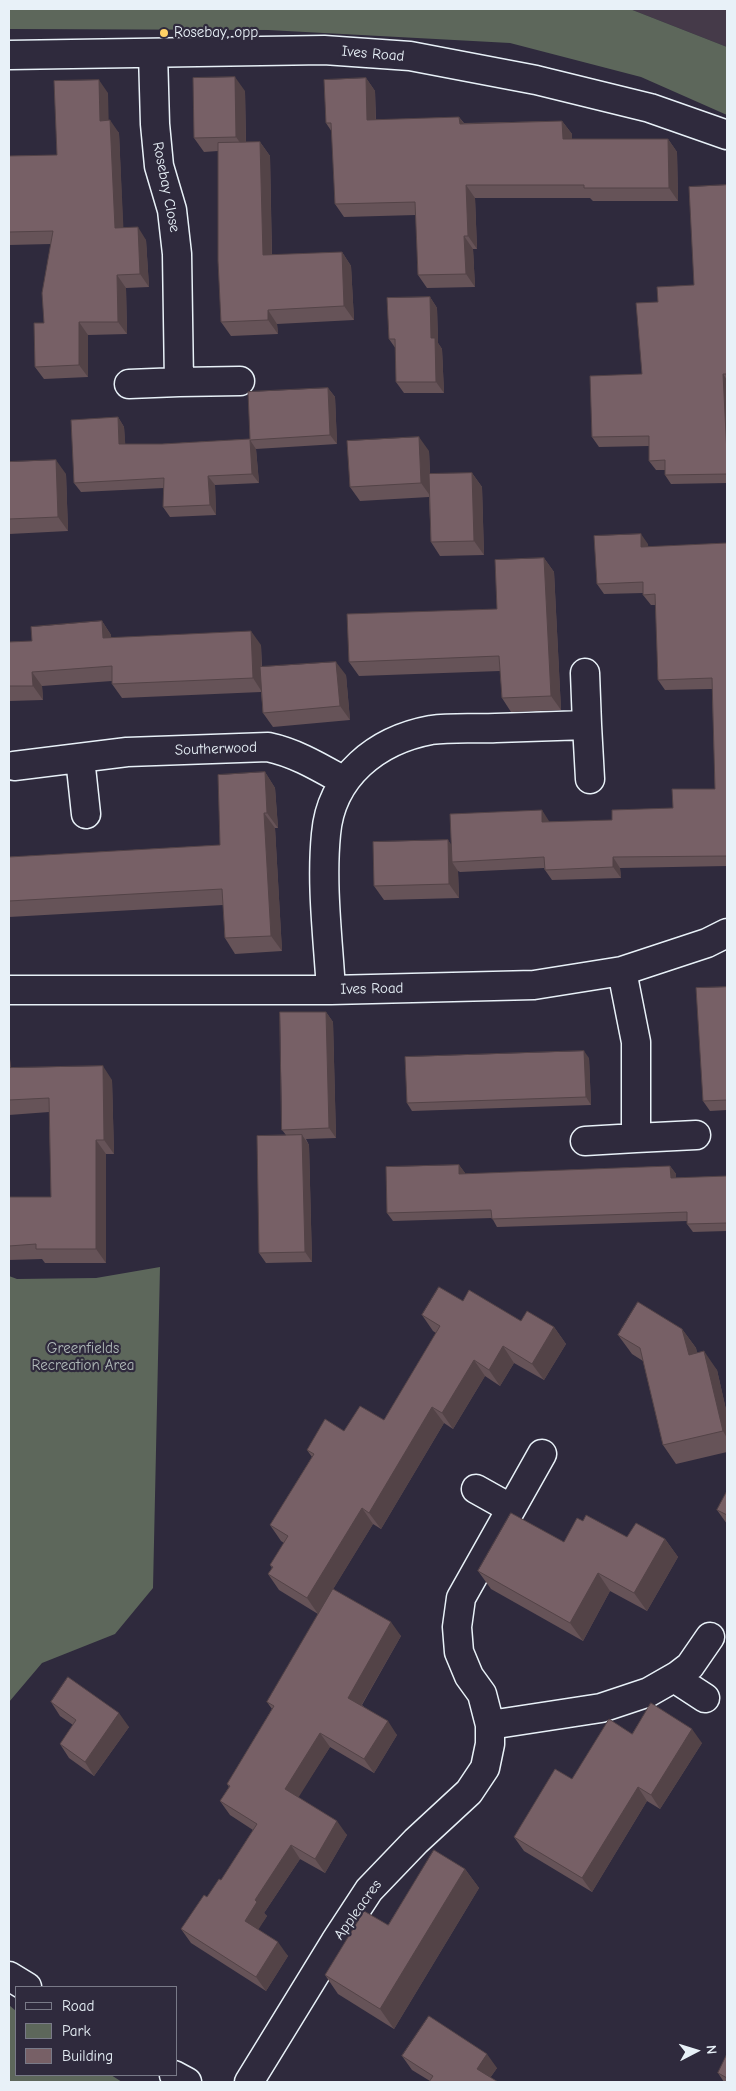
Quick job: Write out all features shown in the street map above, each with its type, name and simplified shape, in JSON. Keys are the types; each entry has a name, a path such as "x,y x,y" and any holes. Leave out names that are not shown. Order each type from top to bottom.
{"street":[{"name":"Ives Road","path":"9,55 324,50 410,56 536,80 631,103 727,135"},
{"name":"Rosebay Close","path":"153,53 155,124 159,166 172,210 177,254 180,382"},
{"path":"128,384 240,381"},
{"path":"585,673 590,779"},
{"path":"331,990 325,880 326,833 333,802 344,782 367,756 398,739 432,730 587,725"},
{"name":"Southerwood","path":"14,766 127,752 268,746 285,750 306,759 344,782"},
{"path":"80,758 86,814"},
{"name":"Ives Road","path":"9,990 331,990 534,985 622,971 707,943 727,933"},
{"path":"622,971 636,1042 636,1138"},
{"path":"585,1141 696,1135"},
{"name":"Appleacres","path":"249,2082 334,1942 369,1890 416,1841 469,1792 485,1768 490,1744 490,1725 482,1694 469,1676 459,1652 457,1627 461,1598 542,1454"},
{"path":"476,1489 510,1508"},
{"path":"490,1725 601,1708 649,1692 690,1666 710,1637"},
{"path":"677,1676 682,1683 705,1698"},
{"path":"9,1976 25,1986"},
{"path":"176,2076 187,2082"}],"shaded area":[{"path":"630,9 727,9 727,47"}],"green space":[{"path":"9,9 630,9 727,47 727,115 641,77 510,43 268,30 9,29"},
{"name":"Greenfields Recreation Area","path":"160,1267 153,1588 115,1634 42,1663 9,1702 9,1276 17,1279 96,1278"},
{"path":"9,2005 15,2010 15,2076 113,2076 122,2082 9,2082"}],"building":[{"path":"235,77 236,137 194,138 193,78"},
{"path":"366,78 367,120 459,117 460,124 562,121 563,139 668,139 669,188 584,188 584,185 466,185 468,236 464,236 466,274 418,275 415,202 335,204 331,123 326,123 324,80"},
{"path":"99,80 100,121 110,120 115,228 138,227 140,274 117,275 118,322 79,322 79,365 35,367 34,323 44,323 42,293 53,231 9,232 9,156 57,155 54,81"},
{"path":"260,142 263,255 342,252 344,306 268,310 268,320 221,322 218,261 218,143"},
{"path":"727,185 727,374 723,374 727,474 665,475 665,460 649,461 649,436 592,437 590,376 642,374 636,303 658,302 657,287 694,285 689,187"},
{"path":"430,297 431,338 435,338 436,382 396,382 395,339 389,339 387,298"},
{"path":"328,388 330,435 250,440 252,474 208,476 210,505 163,507 164,478 74,483 71,420 118,417 119,444 162,444 250,439 248,392"},
{"path":"419,437 421,483 350,487 347,441"},
{"path":"56,460 58,517 9,519 9,462"},
{"path":"472,473 474,541 431,542 429,474"},
{"path":"641,534 641,547 727,543 727,856 613,857 613,867 545,870 544,857 452,862 450,814 542,810 542,822 612,820 612,810 673,808 672,789 715,789 712,678 658,680 655,594 643,595 643,582 597,584 594,536"},
{"path":"544,558 551,696 502,698 499,656 349,662 347,614 497,609 495,560"},
{"path":"102,621 103,638 251,631 253,678 112,684 112,666 32,672 33,686 9,686 9,642 32,641 31,627"},
{"path":"336,662 340,706 263,713 260,667"},
{"path":"265,772 267,813 264,813 271,936 225,938 222,889 9,901 9,857 220,845 218,775"},
{"path":"448,840 449,884 374,886 373,842"},
{"path":"727,987 727,1100 703,1101 696,988"},
{"path":"280,1012 326,1012 329,1128 282,1130"},
{"path":"584,1051 586,1097 407,1103 405,1057"},
{"path":"103,1066 104,1140 96,1140 96,1249 36,1249 36,1244 9,1246 9,1197 51,1197 49,1098 9,1100 9,1068"},
{"path":"302,1135 305,1252 259,1253 257,1136"},
{"path":"459,1165 459,1174 670,1166 671,1178 727,1176 727,1223 687,1224 687,1212 492,1219 491,1210 387,1213 386,1167"},
{"path":"439,1287 463,1301 469,1290 521,1321 527,1311 554,1327 532,1364 503,1346 489,1370 474,1360 442,1413 432,1407 369,1513 362,1508 307,1598 268,1574 273,1567 270,1565 288,1536 270,1525 314,1454 307,1450 325,1419 344,1431 360,1406 384,1420 440,1326 422,1315"},
{"path":"638,1302 682,1329 689,1355 704,1351 723,1431 663,1445 640,1348 618,1335"},
{"path":"727,1491 727,1515 717,1510"},
{"path":"511,1513 564,1542 577,1518 583,1521 586,1515 627,1537 636,1523 665,1539 634,1593 598,1573 570,1623 478,1571"},
{"path":"333,1589 391,1622 348,1698 388,1721 364,1759 320,1733 285,1789 337,1821 315,1859 291,1845 255,1900 257,1902 245,1921 278,1942 256,1977 181,1929 204,1895 207,1897 219,1879 221,1880 257,1824 220,1801 230,1786 227,1784 274,1706 267,1702"},
{"path":"68,1677 119,1713 85,1762 60,1744 76,1720 51,1702"},
{"path":"651,1703 692,1729 651,1795 638,1787 582,1878 514,1837 555,1769 572,1779 609,1719 632,1734"},
{"path":"434,1850 465,1869 380,2009 325,1975 364,1911 388,1925"},
{"path":"429,2016 487,2054 477,2069 498,2082 429,2082 433,2076 402,2056"},
{"path":"727,2054 727,2078 718,2073"}],"place":[{"name":"Rosebay, opp","path":"164,33"}]}
